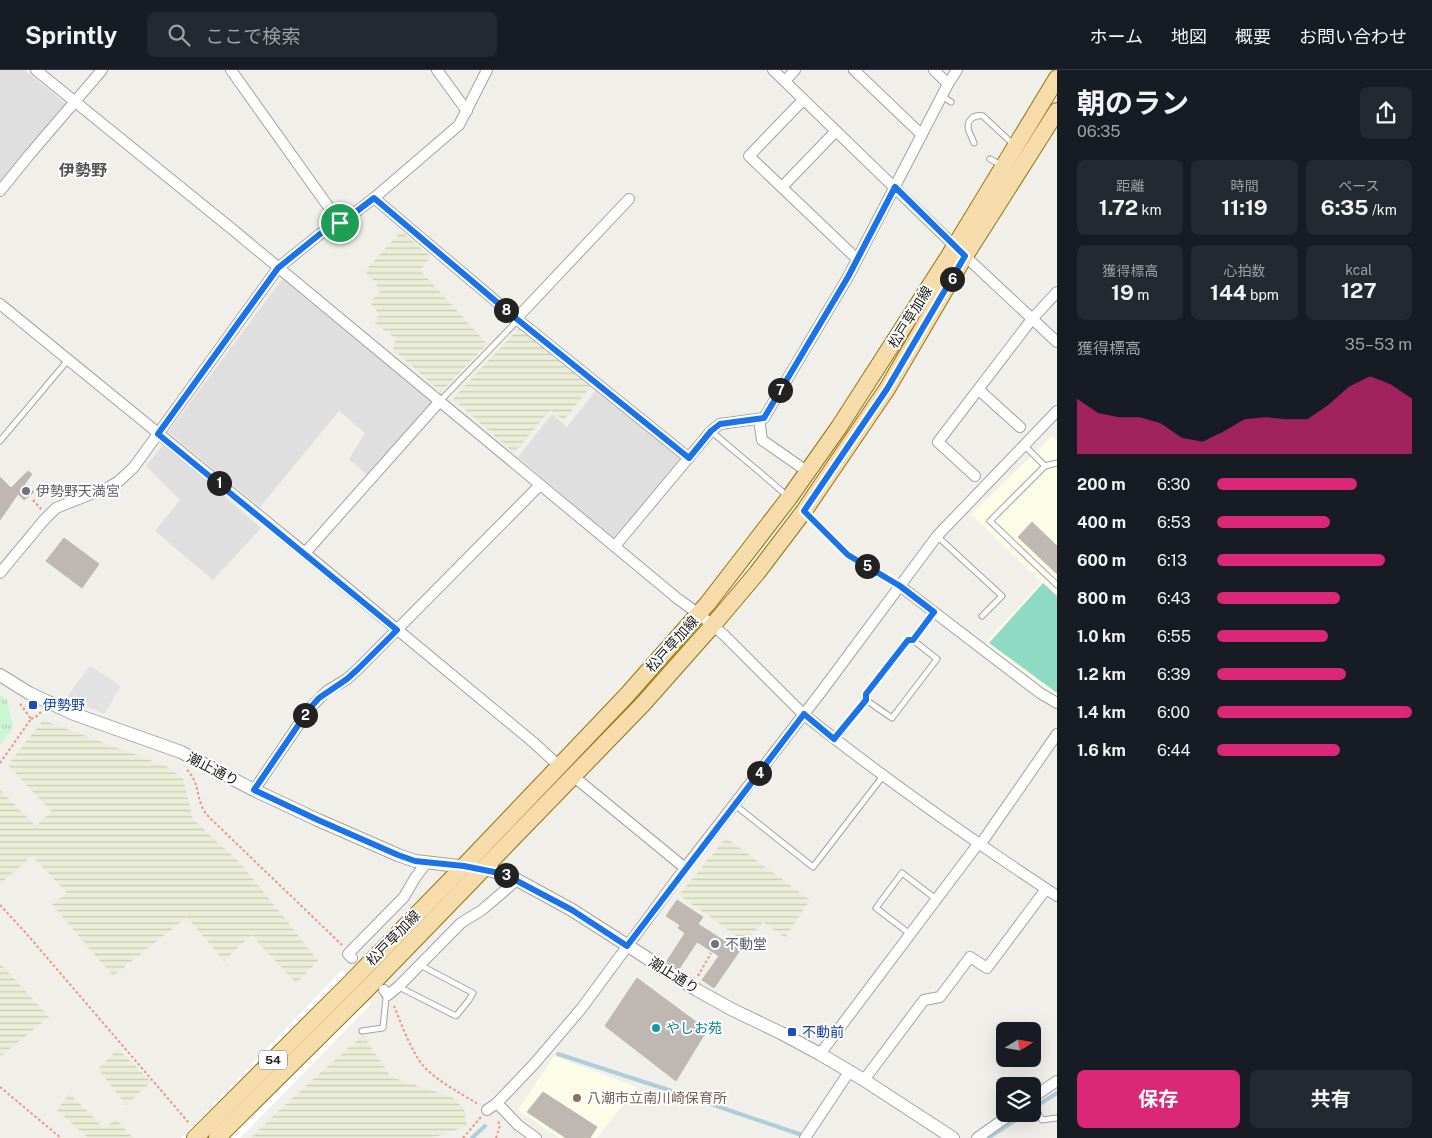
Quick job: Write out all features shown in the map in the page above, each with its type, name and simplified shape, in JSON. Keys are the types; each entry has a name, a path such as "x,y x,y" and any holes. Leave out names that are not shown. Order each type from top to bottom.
{"main road":[{"name":"松戸草加線","path":"196,1138 485,869 644,704 757,572 804,511 887,389 960,251 997,163 1016,146 1057,78"},
{"name":"松戸草加線","path":"217,1138 357,988 464,866 627,695 699,614 808,472 881,363 1057,111"}],"street":[{"path":"36,70 232,229 678,599 713,625 804,714 834,739 979,845 1057,896"},
{"path":"0,191 102,70"},
{"path":"231,70 340,223"},
{"path":"437,70 467,111"},
{"path":"0,574 56,508 109,487 119,481 134,467 278,268 320,234 348,218 374,198 458,125 487,70"},
{"path":"773,70 1057,342"},
{"path":"784,81 795,70"},
{"path":"854,70 922,135"},
{"path":"934,70 948,84"},
{"path":"615,546 711,431 720,424 764,418 848,277 922,135 946,99 948,84 957,70"},
{"path":"803,100 748,156 857,259"},
{"path":"782,187 836,131"},
{"path":"374,198 517,319 689,458"},
{"path":"517,319 629,199"},
{"path":"975,476 938,442 1032,319 1057,292"},
{"path":"0,304 533,742 559,766"},
{"path":"979,390 1020,428"},
{"path":"305,554 440,401"},
{"path":"487,1110 497,1103 581,1009 685,868 735,805 937,536 1057,411"},
{"path":"759,419 762,440 808,472"},
{"path":"254,790 310,708 319,698 358,669 540,484"},
{"path":"900,586 1040,693 1057,703"},
{"name":"潮止通り","path":"3,678 29,693 74,714 181,752 254,790 391,852 415,861 485,869 517,880 572,910 691,986 733,1010 820,1054 864,1080 953,1138"},
{"path":"820,1054 979,845 1057,734"},
{"path":"573,776 685,868"},
{"path":"350,956 404,897 415,878 428,862"},
{"path":"386,993 399,986 461,923 482,910 517,880"},
{"path":"864,1080 924,1000 940,997 970,958 987,968 1046,889"},
{"path":"805,1138 849,1072"},
{"path":"1041,1092 1057,1081"},
{"path":"497,1103 518,1125 536,1138"},
{"path":"977,1138 999,1122"}],"lane":[{"path":"974,143 967,130 967,125 978,115 983,116 1016,146"},
{"path":"440,401 517,319"},
{"path":"0,441 68,360"},
{"path":"711,431 789,498"},
{"path":"1025,446 1045,466"},
{"path":"1057,463 1045,466 990,521 1057,585"},
{"path":"804,511 848,555 900,586"},
{"path":"937,536 1002,596 982,616"},
{"path":"834,739 866,700 892,718 938,659 913,640 934,612"},
{"path":"735,805 813,867 883,776"},
{"path":"910,934 876,908 902,873 937,899"},
{"path":"399,986 456,1016 473,993 420,965"},
{"path":"362,1031 383,1028 386,993"},
{"path":"1041,1118 1042,1120 1057,1118"}],"path":[{"path":"866,700 866,694 908,640 913,640"},
{"path":"3,678 31,719"},
{"path":"0,763 31,719 41,712"},
{"path":"182,766 194,778 198,786 203,809 212,820 324,926 346,948 350,956"},
{"path":"0,905 189,1122"},
{"path":"691,986 711,953"},
{"path":"386,993 392,1001 403,1028 422,1064 442,1082 487,1110 497,1119 500,1126 496,1138"},
{"path":"0,1087 61,1138"},
{"path":"463,1138 487,1110"}],"shaded area":[{"path":"0,70 25,70 67,105 0,185"},
{"path":"401,231 431,257 420,270 487,344 441,392 393,349 396,339 375,323 379,314 370,302 380,292 375,282 365,271"},
{"path":"283,278 433,401 367,475 349,459 365,433 339,411 260,507 168,432"},
{"path":"520,327 591,386 564,420 550,410 514,453 453,399"},
{"path":"597,389 681,457 614,539 518,457 552,414 567,427"},
{"path":"1052,436 1057,440 1057,696 985,643 1041,582 971,514"},
{"path":"164,444 261,528 213,580 155,531 180,500 146,466"},
{"path":"90,666 121,686 104,714 67,697"},
{"path":"43,720 168,767 183,779 193,819 240,863 318,961 296,983 251,935 224,961 187,917 113,976 52,905 67,893 32,856 0,884 0,790 36,826 51,811 8,765"},
{"path":"726,838 810,900 785,938 763,922 745,942 679,895"},
{"path":"0,963 49,1017 0,1057"},
{"path":"363,1035 391,1077 452,1097 464,1109 467,1126 432,1138 251,1138 278,1111"},
{"path":"118,1049 151,1082 126,1105 98,1069"},
{"name":"八潮市立南川崎保育所","path":"554,1056 637,1087 597,1138 559,1138 518,1110"},
{"path":"69,1093 104,1128 116,1119 133,1138 88,1138 57,1110"}],"green space":[{"path":"1043,583 1057,596 1057,693 989,643"},
{"path":"0,695 7,700 13,727 0,745"}],"pier":[{"path":"342,970 371,1004 240,1138 181,1138"}],"building":[{"path":"28,471 32,474 24,485 27,485 34,492 24,500 18,494 0,520 0,477 11,488"},
{"path":"1032,522 1057,546 1057,574 1018,537"},
{"path":"64,538 99,564 82,588 46,561"},
{"path":"677,900 703,917 698,924 729,944 733,938 743,946 714,988 702,980 719,956 697,942 679,969 667,961 685,933 678,928 680,925 666,916"},
{"name":"やしお苑","path":"637,978 707,1030 676,1081 605,1026"},
{"path":"543,1092 597,1127 590,1138 566,1138 527,1112"}],"waterway":[{"path":"558,1054 805,1136"},
{"path":"1041,1103 1057,1093"},
{"path":"988,1138 1013,1122"},
{"path":"472,1138 485,1126"}],"place":[{"name":"伊勢野天満宮","path":"26,491"},
{"name":"伊勢野","path":"33,705"},
{"name":"不動堂","path":"715,944"},
{"name":"やしお苑","path":"656,1028"},
{"name":"不動前","path":"792,1032"},
{"name":"八潮市立南川崎保育所","path":"577,1098"}],"district":[{"name":"伊勢野","path":"83,170"}],"route":[{"path":"895,187 965,256 887,389 804,511 848,555 900,586 934,612 913,640 908,640 866,694 866,700 834,739 804,714 627,946 572,910 504,874 485,869 415,861 318,820 254,790 310,708 327,691 347,679 397,630 158,434 278,268 320,234 340,223 374,198 518,320 689,458 711,431 720,424 764,418 848,277 895,187"}]}
